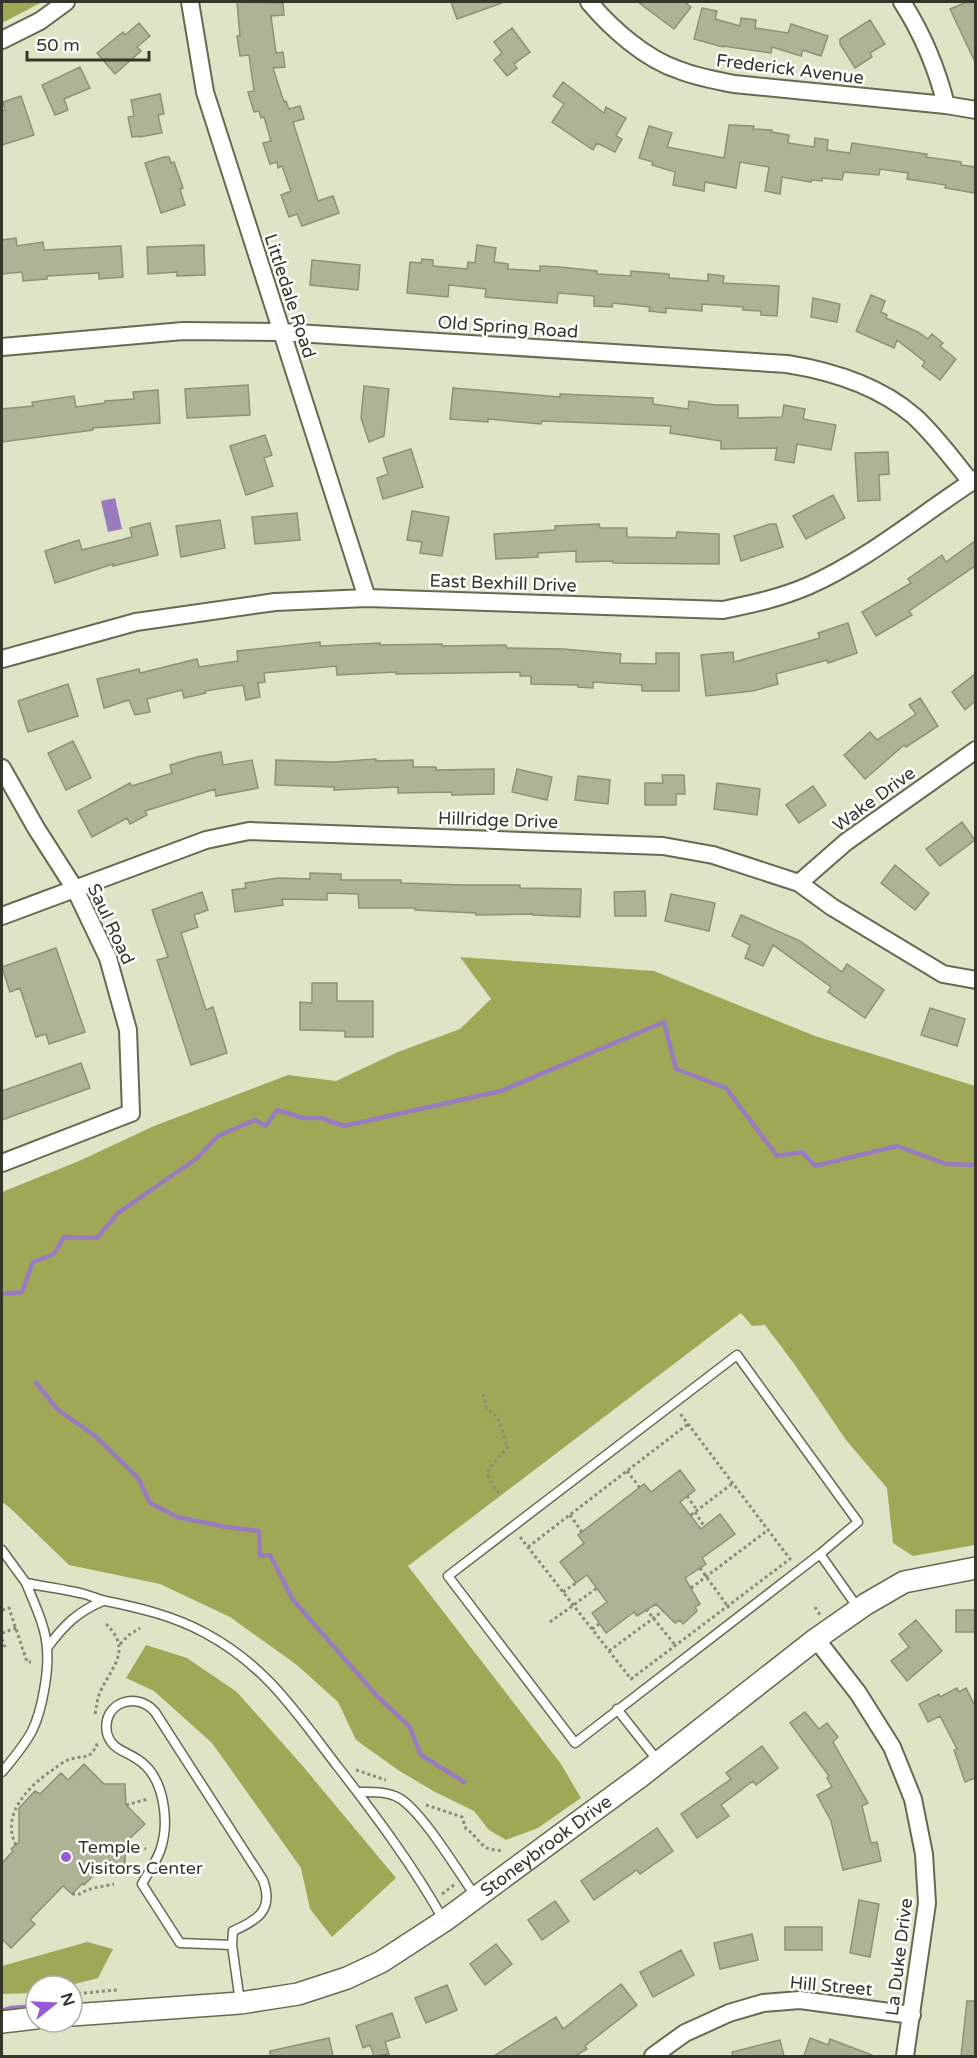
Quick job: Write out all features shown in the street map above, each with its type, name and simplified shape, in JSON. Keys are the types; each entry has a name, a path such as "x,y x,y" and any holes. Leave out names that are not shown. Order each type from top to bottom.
{"street":[{"path":"2,40 40,21 66,2"},
{"name":"Littledale Road","path":"190,2 205,92 367,598"},
{"name":"Frederick Avenue","path":"590,2 636,46 678,70 734,84 946,105 975,110"},
{"path":"902,2 912,17 939,78 946,105"},
{"name":"Old Spring Road","path":"2,347 183,331 280,332 787,364 818,369 890,399 914,416 974,481"},
{"name":"East Bexhill Drive","path":"2,659 136,622 275,602 367,598 723,610 769,600 807,586 859,560 974,481"},
{"name":"Wake Drive","path":"799,883 846,842 975,750"},
{"name":"Saul Road","path":"2,768 36,828 75,889 108,958 128,1030 131,1113 2,1163"},
{"name":"Hillridge Drive","path":"2,916 206,840 249,831 663,846 712,855 799,883 832,907 943,974 975,980"},
{"name":"Stoneybrook Drive","path":"84,2014 240,2004 298,1994 346,1978 381,1962 444,1921 659,1762 816,1639 859,1609 904,1582 975,1568"},
{"name":"La Duke Drive","path":"816,1639 858,1693 892,1747 913,1799 924,1854 927,1903 905,2056"},
{"name":"Hill Street","path":"653,2056 686,2033 729,2013 763,2003 800,2000 912,2015"},
{"path":"2,2022 24,2019"}],"lane":[{"path":"737,1355 858,1522 820,1554 575,1743 448,1576 512,1527 737,1355"},
{"path":"2,1550 26,1583 42,1625 47,1648 42,1695 33,1729 21,1750 2,1772"},
{"path":"820,1554 859,1609"},
{"path":"26,1583 135,1606 172,1618 205,1633 236,1652 269,1680 306,1723 358,1792 444,1921"},
{"path":"47,1648 70,1620 84,1609 103,1601"},
{"path":"232,1945 180,1943 142,1884 160,1852 166,1826 159,1790 151,1772 138,1759 117,1749 109,1738 106,1726 109,1715 120,1703 138,1701 147,1704 155,1712 263,1880 267,1891 267,1901 263,1911 255,1920 233,1931 232,1945 240,2004"},
{"path":"617,1709 659,1762"},
{"path":"358,1792 376,1792 398,1797 416,1812 476,1897"}],"path":[{"path":"483,1394 487,1408 497,1415 508,1446 491,1465 488,1475 490,1482 501,1495"},
{"path":"512,1527 631,1679 790,1559 673,1404"},
{"path":"528,1547 688,1424"},
{"path":"627,1471 640,1488"},
{"path":"691,1515 733,1483"},
{"path":"687,1496 705,1526"},
{"path":"570,1515 582,1532"},
{"path":"691,1588 768,1530"},
{"path":"700,1568 736,1618"},
{"path":"563,1593 576,1583"},
{"path":"550,1622 597,1588"},
{"path":"2,1610 9,1608 27,1662 31,1662"},
{"path":"646,1609 668,1637"},
{"path":"609,1651 663,1611"},
{"path":"97,1698 113,1672 119,1655 120,1644 116,1633 104,1622"},
{"path":"592,1629 599,1624"},
{"path":"2,1633 16,1628"},
{"path":"120,1644 140,1628"},
{"path":"2,1639 4,1647"},
{"path":"16,1845 8,1829 8,1815 14,1802 36,1781 64,1761 89,1756"},
{"path":"356,1770 395,1783"},
{"path":"126,1804 148,1799"},
{"path":"422,1804 462,1817 466,1829 475,1834 488,1849 503,1851"},
{"path":"128,1840 146,1849"},
{"path":"72,1894 80,1894 87,1889 114,1884"},
{"path":"441,1895 455,1884"},
{"path":"84,1993 117,1990"}],"green space":[{"path":"2,2 42,2 2,23"},
{"path":"460,957 654,971 815,1036 975,1086 975,1545 913,1556 893,1543 887,1488 846,1440 765,1325 752,1326 741,1313 408,1566 561,1764 581,1798 538,1828 506,1840 489,1830 474,1811 398,1770 356,1740 338,1702 297,1665 230,1617 160,1584 69,1565 2,1502 2,1192 79,1161 154,1126 288,1075 336,1081 398,1052 460,1029 491,999"},
{"path":"146,1645 187,1658 237,1692 301,1764 396,1878 332,1937 310,1909 301,1868 212,1743 154,1691 126,1678"},
{"path":"87,1942 113,1949 98,1978 84,1982 84,1974 24,1974 24,1993 2,1994 2,1966"}],"shaded area":[{"path":"115,498 122,529 108,532 101,501"}],"building":[{"path":"237,2 283,3 284,15 271,16 276,53 283,52 285,67 273,68 284,102 286,101 289,109 300,106 304,119 293,122 318,201 333,196 339,213 302,226 297,214 289,217 281,195 291,191 282,166 278,168 277,162 270,164 263,143 271,141 264,117 261,118 259,111 254,112 248,92 254,91 249,55 240,56 237,36 240,36"},
{"path":"451,2 502,2 502,3 457,19"},
{"path":"638,2 685,2 691,7 674,29"},
{"path":"967,2 975,2 975,62 950,9"},
{"path":"702,8 717,11 715,19 740,26 741,18 756,20 755,28 788,33 791,24 828,36 821,56 803,50 801,56 772,47 771,53 723,47 694,39"},
{"path":"870,20 885,44 870,53 872,57 855,68 840,44 840,39"},
{"path":"139,23 150,36 137,47 141,51 115,74 97,53 123,32 125,35"},
{"path":"512,28 530,52 514,64 517,68 507,76 494,60 502,53 494,42"},
{"path":"80,67 90,88 64,99 68,110 55,115 42,85"},
{"path":"563,82 604,113 606,107 626,118 616,136 622,139 615,152 597,143 593,150 552,122 564,104 553,96"},
{"path":"160,94 164,114 158,115 162,133 132,137 128,117 134,116 131,100"},
{"path":"21,96 34,135 2,145 2,111 5,110 3,102"},
{"path":"729,125 754,126 753,129 772,130 772,132 789,135 788,143 814,147 815,138 828,140 827,150 850,153 852,143 927,154 926,157 961,162 961,165 975,167 975,193 945,188 946,185 907,179 908,173 880,169 879,175 844,172 842,180 822,178 822,181 811,180 811,182 782,177 780,194 765,191 769,167 740,162 736,188 705,182 704,191 673,185 675,172 652,165 653,162 639,158 649,126 672,133 667,147 724,158"},
{"path":"169,157 171,163 174,162 183,188 180,189 185,205 161,213 145,163"},
{"path":"16,238 17,246 43,242 44,250 121,246 123,277 99,279 99,273 47,276 47,279 23,281 22,272 2,274 2,240"},
{"path":"204,245 205,275 177,276 177,272 148,274 147,247"},
{"path":"477,245 496,248 494,262 508,264 508,269 540,271 540,266 560,267 597,271 597,274 631,276 631,271 669,274 669,278 708,281 708,274 724,276 723,283 779,286 777,316 761,315 761,311 743,310 743,307 702,304 702,311 666,308 666,313 649,311 650,307 613,303 612,307 594,306 594,296 558,293 557,303 485,297 486,289 449,285 448,297 407,293 410,262 421,263 422,259 433,260 433,266 467,269 468,262 475,263"},
{"path":"312,260 360,265 358,290 310,285"},
{"path":"871,295 885,301 881,312 887,315 886,318 928,339 932,334 943,343 940,346 956,359 940,380 922,366 925,362 897,340 894,348 856,331"},
{"path":"813,298 840,304 837,322 811,317"},
{"path":"248,385 250,415 187,418 185,389"},
{"path":"364,386 389,389 384,436 369,442 361,418"},
{"path":"453,388 560,397 560,394 653,398 653,404 688,409 689,401 715,405 738,405 738,418 782,417 784,405 805,409 803,419 836,425 831,450 797,444 794,463 775,460 777,448 721,449 721,441 670,433 671,426 542,421 541,424 488,419 488,422 450,419"},
{"path":"158,390 160,423 93,428 93,430 2,442 2,409 33,406 32,402 74,396 76,407 105,403 105,401 134,399 133,392"},
{"path":"265,435 272,455 264,458 273,486 246,495 230,446"},
{"path":"411,449 423,487 383,499 377,478 388,474 383,458"},
{"path":"888,452 889,474 879,475 880,500 858,501 855,453"},
{"path":"833,495 845,518 806,539 793,516"},
{"path":"412,511 449,517 442,556 420,553 422,542 407,540"},
{"path":"297,513 300,540 255,544 252,517"},
{"path":"220,520 225,548 181,557 176,526"},
{"path":"150,523 158,555 113,566 113,564 55,583 45,551 79,540 82,550 132,537 130,528"},
{"path":"599,524 600,528 627,528 627,537 676,538 677,532 719,534 719,564 576,562 576,551 538,553 538,557 496,559 494,534 555,530 555,526"},
{"path":"776,524 783,547 741,561 734,536"},
{"path":"975,541 975,566 909,611 912,615 876,636 862,612 911,583 908,579 942,555 946,562"},
{"path":"848,623 857,653 828,663 827,660 776,674 778,684 753,691 706,696 701,655 733,652 734,662 820,638 818,633"},
{"path":"320,642 320,646 380,643 380,645 442,644 442,646 506,645 507,648 563,649 621,654 620,663 656,664 656,653 679,653 679,691 642,691 642,685 593,682 593,688 578,687 578,685 531,684 531,676 520,676 520,672 396,674 396,672 337,675 336,666 264,673 265,682 258,683 260,697 246,700 243,685 205,691 206,693 184,698 182,690 147,699 150,712 135,715 129,700 104,708 97,679 139,669 140,673 197,659 199,667 238,661 237,651"},
{"path":"975,674 975,701 965,710 952,692"},
{"path":"68,684 78,716 28,732 18,701"},
{"path":"920,698 938,726 906,747 904,745 865,779 844,755 870,732 877,740 916,714 909,705"},
{"path":"73,741 91,778 66,790 48,753"},
{"path":"221,752 223,765 252,760 258,788 216,796 215,789 145,811 147,815 130,824 127,818 92,837 78,811 130,783 132,786 172,773 170,765"},
{"path":"376,759 376,761 413,760 413,767 436,767 436,770 494,769 494,794 398,793 398,787 334,790 334,787 275,785 276,760 333,762"},
{"path":"517,769 552,777 547,800 512,792"},
{"path":"662,775 684,775 685,794 676,794 676,805 645,805 645,783 663,783"},
{"path":"578,776 610,780 608,804 575,800"},
{"path":"717,783 760,789 757,815 714,809"},
{"path":"813,786 826,805 799,823 786,805"},
{"path":"962,822 975,840 940,866 926,849"},
{"path":"895,865 929,893 915,910 881,883"},
{"path":"310,873 341,874 341,880 401,880 401,883 520,885 520,888 581,889 580,917 533,914 476,915 476,913 415,910 415,908 359,908 358,894 327,893 327,900 282,899 283,905 235,912 232,890 246,888 245,883 278,878 310,879"},
{"path":"645,891 646,916 615,916 614,892"},
{"path":"202,892 208,910 194,915 198,927 181,933 206,1010 213,1007 227,1053 191,1065 157,960 168,957 152,910"},
{"path":"671,894 715,903 709,931 665,921"},
{"path":"741,915 800,941 842,972 847,964 884,990 865,1018 828,992 831,987 773,945 763,966 745,958 750,945 732,936"},
{"path":"56,948 85,1032 49,1044 46,1034 36,1037 20,988 10,992 2,967"},
{"path":"312,983 337,983 337,1001 373,1001 373,1037 345,1037 345,1031 300,1030 300,1002 312,1003"},
{"path":"930,1008 965,1019 957,1046 921,1035"},
{"path":"81,1063 90,1088 2,1120 2,1091"},
{"path":"680,1470 695,1490 680,1502 701,1529 720,1514 735,1534 702,1558 706,1564 685,1578 700,1604 695,1607 697,1611 683,1624 680,1620 675,1623 656,1604 637,1616 634,1612 606,1633 592,1613 607,1602 587,1575 576,1583 560,1562 584,1543 578,1535 644,1484 651,1492"},
{"path":"956,1610 975,1610 975,1632 956,1632"},
{"path":"916,1620 942,1651 907,1681 891,1661 909,1647 899,1634"},
{"path":"957,1688 959,1692 966,1688 975,1706 975,1778 965,1782 954,1750 957,1749 940,1716 928,1722 919,1704"},
{"path":"805,1712 819,1729 827,1723 838,1737 833,1742 868,1803 862,1806 871,1843 877,1842 881,1861 843,1870 831,1821 817,1795 832,1787 827,1778 829,1776 790,1723"},
{"path":"762,1746 778,1768 756,1785 753,1781 721,1805 729,1816 697,1838 681,1814 731,1779 726,1773"},
{"name":"Temple Visitors Center","path":"84,1764 104,1784 125,1784 126,1805 145,1824 125,1843 125,1864 104,1865 72,1894 63,1886 30,1920 35,1924 11,1948 2,1939 2,1863 13,1851 11,1849 19,1842 19,1808 35,1791 40,1794 61,1773 68,1780"},
{"path":"657,1828 673,1851 640,1874 637,1870 594,1900 581,1881"},
{"path":"859,1900 879,1904 870,1957 850,1953"},
{"path":"555,1901 569,1921 542,1940 528,1920"},
{"path":"785,1927 822,1927 822,1950 785,1950"},
{"path":"752,1934 758,1960 720,1969 714,1943"},
{"path":"496,1944 512,1964 485,1985 470,1964"},
{"path":"681,1950 694,1975 653,1997 640,1972"},
{"path":"621,1984 637,2005 585,2046 587,2049 575,2056 494,2056 556,2017 563,2029"},
{"path":"447,1985 457,2010 426,2023 415,1998"},
{"path":"967,2001 975,2001 975,2056 961,2056"},
{"path":"392,2013 400,2037 385,2042 389,2054 374,2056 370,2045 363,2048 356,2026"},
{"path":"329,2038 333,2056 270,2056 270,2051"},
{"path":"810,2038 828,2045 830,2039 872,2056 804,2056"},
{"path":"780,2040 784,2056 733,2056 732,2052"}],"waterway":[{"path":"2,1294 22,1292 33,1262 54,1254 64,1237 97,1238 118,1213 196,1159 218,1136 255,1120 266,1126 277,1110 303,1118 321,1118 344,1126 501,1091 664,1022 676,1069 726,1088 777,1156 802,1152 815,1166 897,1146 946,1164 976,1165"},
{"path":"36,1383 57,1409 95,1436 138,1478 150,1503 177,1517 259,1531 260,1556 270,1555 293,1600 378,1697 409,1726 421,1755 464,1782"},
{"path":"2,2011 24,2007"}],"place":[{"name":"Temple Visitors Center","path":"66,1857"}]}
